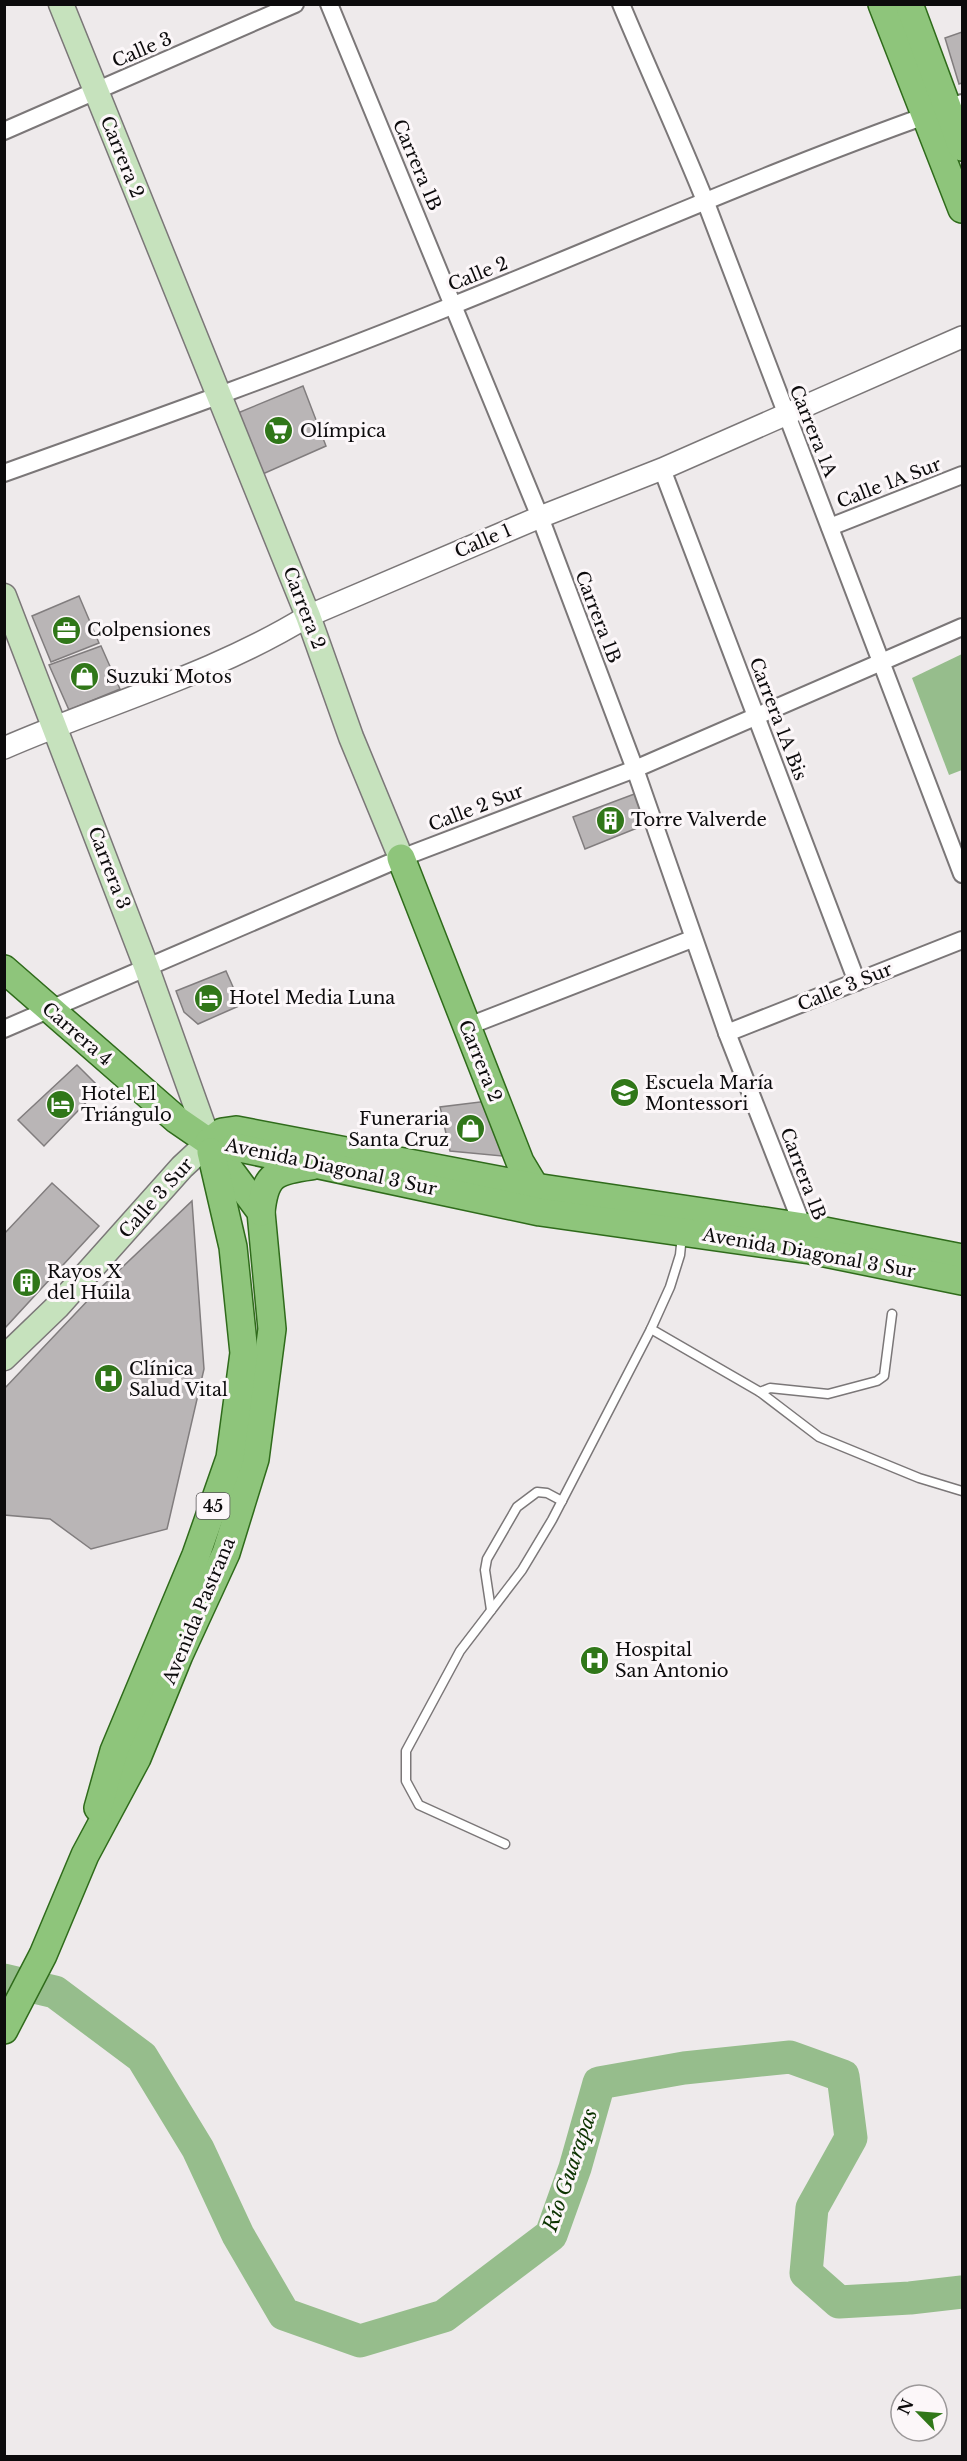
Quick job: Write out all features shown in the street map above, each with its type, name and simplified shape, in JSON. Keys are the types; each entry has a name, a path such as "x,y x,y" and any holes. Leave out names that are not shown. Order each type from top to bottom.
{"main road":[{"name":"Carrera 2","path":"61,4 308,616 351,737 466,1027 520,1162 538,1199"},
{"path":"882,4 945,109 963,147"},
{"path":"909,4 945,109 963,210"},
{"name":"Carrera 3","path":"4,596 146,966 209,1142"},
{"name":"Carrera 4","path":"4,969 47,1009 177,1120 209,1142"},
{"name":"Avenida Diagonal 3 Sur","path":"209,1142 222,1132 236,1130 538,1199"},
{"path":"209,1142 261,1212"},
{"name":"Avenida Diagonal 3 Sur","path":"209,1142 321,1164 538,1199 807,1239 963,1258"},
{"name":"Calle 3 Sur","path":"4,1358 58,1306 182,1167 209,1142"},
{"name":"Avenida Pastrana","path":"85,1855 114,1751 196,1555 230,1458 244,1353 233,1247 209,1142"},
{"path":"261,1212 262,1198 271,1177 283,1170 321,1164"},
{"name":"Avenida Pastrana","path":"6,2025 43,1955 85,1855 137,1758 179,1655 226,1553 255,1459 272,1329 261,1212"},
{"name":"Avenida Diagonal 3 Sur","path":"807,1239 963,1281"}],"street":[{"name":"Calle 3","path":"4,131 295,4"},
{"name":"Carrera 1B","path":"329,4 540,517 635,770 727,1034 807,1239"},
{"name":"Carrera 1A","path":"621,4 705,201 830,526 880,664 963,874"},
{"name":"Calle 2","path":"4,473 220,396 454,305 705,201 945,109"},
{"name":"Calle 1","path":"4,748 205,668 278,635 308,616 540,517 662,469 963,337"},
{"name":"Carrera 1A Bis","path":"662,469 857,982"},
{"name":"Calle 1A Sur","path":"830,526 963,475"},
{"name":"Calle 2 Sur","path":"4,1029 400,858 635,770 756,715 963,627"},
{"path":"466,1027 692,939"},
{"name":"Calle 3 Sur","path":"727,1034 963,940"}],"lane":[{"path":"506,1844 419,1805 406,1781 406,1751 460,1651 522,1570 562,1501 651,1329 670,1287 680,1255 683,1221"},
{"path":"760,1392 770,1388 828,1394 877,1381 884,1376 887,1365 892,1314"},
{"path":"651,1329 760,1392 819,1437 919,1478 963,1491"},
{"path":"491,1610 485,1570 487,1558 517,1507 537,1492 547,1493 562,1501"}],"shaded area":[{"path":"962,654 962,770 949,775 912,678"}],"building":[{"path":"962,32 962,83 959,84 945,38"},
{"name":"Olímpica","path":"303,386 326,446 256,477 233,415"},
{"name":"Colpensiones","path":"79,596 99,643 51,662 32,616"},
{"name":"Suzuki Motos","path":"101,646 120,689 69,710 49,665"},
{"name":"Torre Valverde","path":"637,793 647,824 585,849 573,817"},
{"name":"Hotel Media Luna","path":"226,971 241,1005 198,1024 184,1012 176,991"},
{"name":"Hotel El Triángulo","path":"77,1065 100,1088 44,1146 18,1120"},
{"name":"Funeraria Santa Cruz","path":"488,1101 502,1156 450,1151 440,1107"},
{"name":"Rayos X del Huila","path":"52,1183 99,1226 4,1329 4,1234"},
{"name":"Clínica Salud Vital","path":"192,1201 204,1369 167,1529 91,1549 50,1519 4,1515 4,1389 92,1296"}],"waterway":[{"name":"Río Guarapas","path":"4,1980 55,1992 142,2057 198,2149 238,2235 284,2314 360,2341 444,2316 551,2235 575,2168 599,2083 684,2068 790,2057 843,2076 851,2138 812,2208 806,2273 839,2302 962,2292"}],"place":[{"name":"Olímpica","path":"279,431"},
{"name":"Colpensiones","path":"66,630"},
{"name":"Suzuki Motos","path":"85,677"},
{"name":"Torre Valverde","path":"610,820"},
{"name":"Hotel Media Luna","path":"208,998"},
{"name":"Escuela María Montessori","path":"624,1093"},
{"name":"Hotel El Triángulo","path":"60,1104"},
{"name":"Funeraria Santa Cruz","path":"470,1129"},
{"name":"Rayos X del Huila","path":"26,1282"},
{"name":"Clínica Salud Vital","path":"108,1379"},
{"name":"Hospital San Antonio","path":"594,1660"}]}
